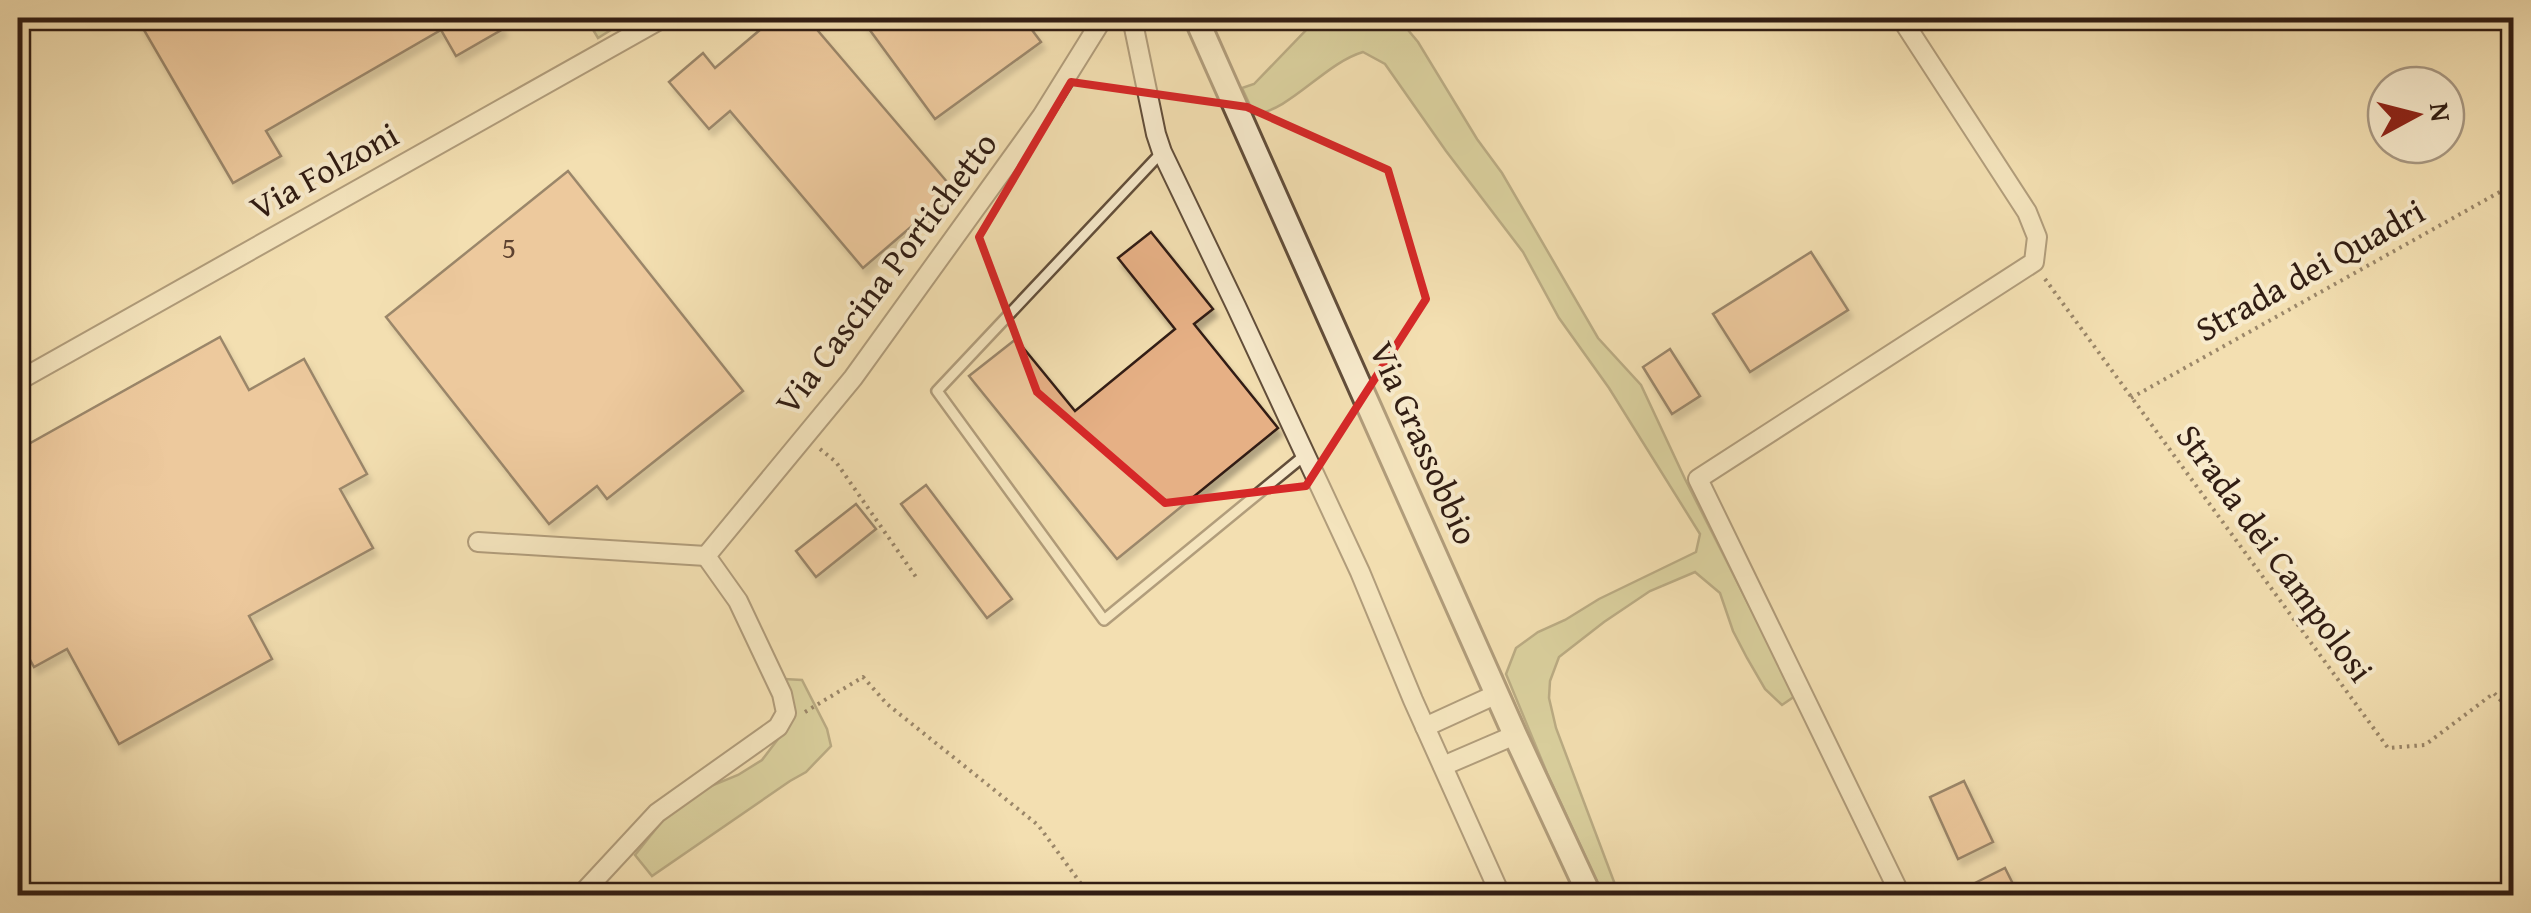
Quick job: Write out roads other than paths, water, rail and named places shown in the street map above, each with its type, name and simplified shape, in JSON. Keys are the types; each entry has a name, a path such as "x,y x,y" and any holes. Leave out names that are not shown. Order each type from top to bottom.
{"street":[{"name":"Via Folzoni","path":"18,382 662,18"},
{"name":"Via Cascina Portichetto","path":"706,556 854,378 1042,116 1102,18"},
{"path":"1132,18 1162,152 1360,572 1502,896"},
{"name":"Via Grassobbio","path":"1196,18 1590,896"},
{"path":"1900,18 2028,212 2037,237 2034,262 1698,479 1901,896"},
{"path":"478,542 706,556 738,601 782,694 786,713 778,726 657,813 580,896"},
{"path":"1425,727 1497,694"},
{"path":"1442,766 1515,734"}],"lane":[{"path":"1162,152 937,391 1104,620 1305,455"}]}
